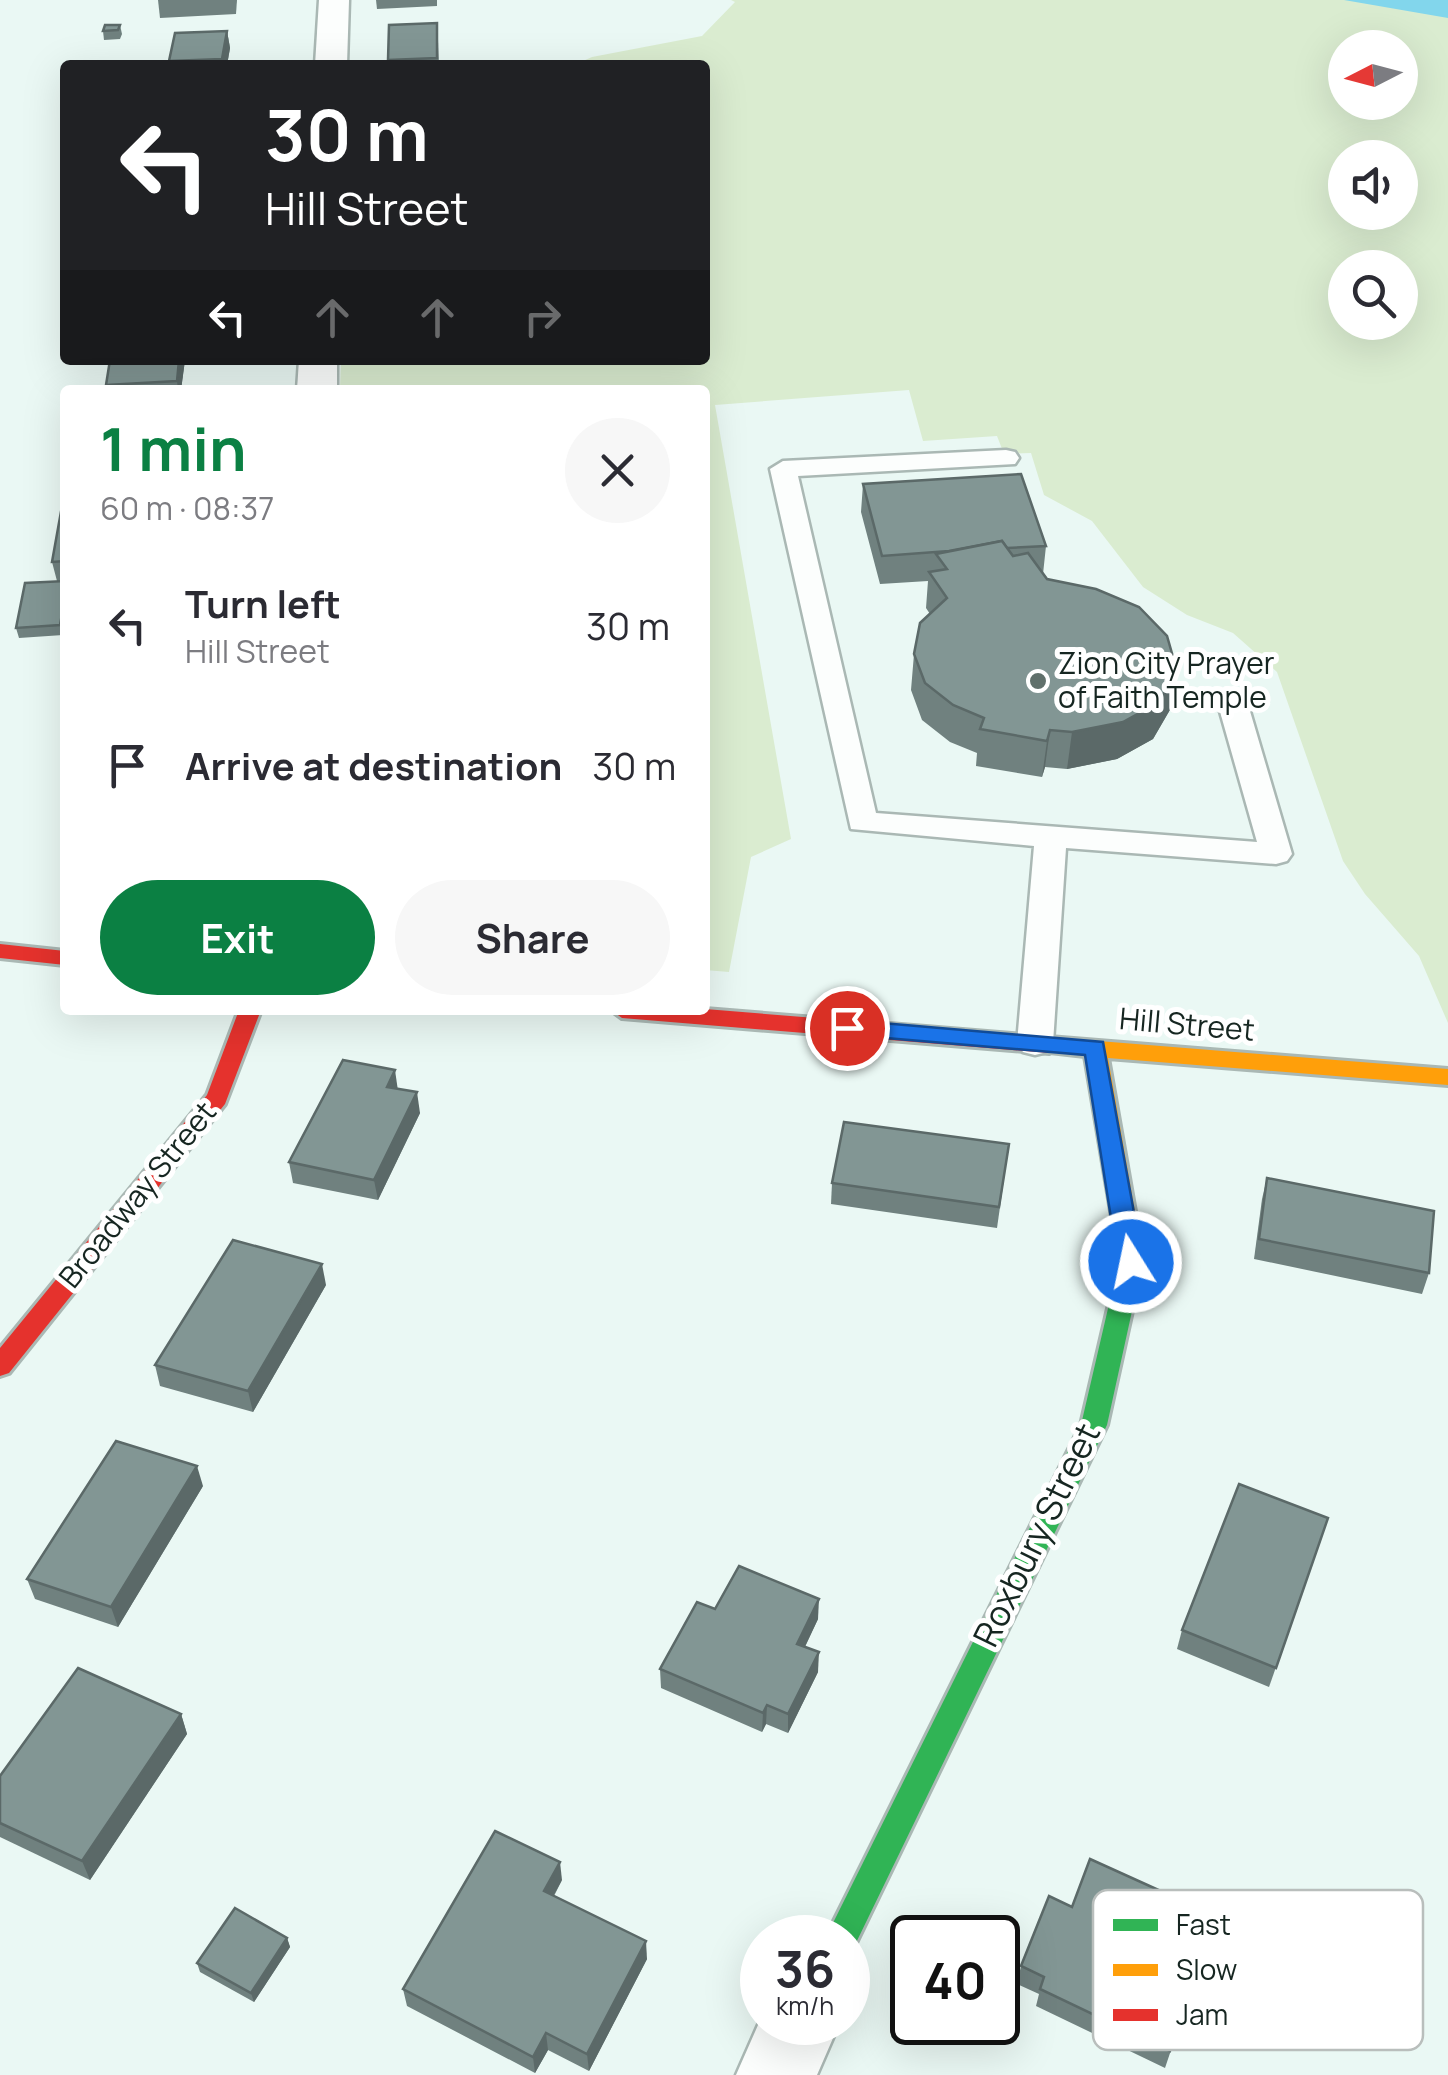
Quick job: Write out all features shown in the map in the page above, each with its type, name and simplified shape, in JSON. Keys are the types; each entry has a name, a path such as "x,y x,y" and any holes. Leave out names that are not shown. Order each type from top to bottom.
{"street":[{"path":"332,60 334,0"},
{"path":"0,951 60,957"},
{"name":"Broadway Street","path":"0,1366 217,1098 248,1015"},
{"name":"Hill Street","path":"685,1015 1448,1077"},
{"name":"Roxbury Street","path":"853,1915 1094,1424 1131,1262 1095,1048"},
{"path":"776,2075 790,2045"}],"lane":[{"path":"1006,458 783,470 862,822 1276,854 1232,701"},
{"path":"1035,1043 1051,837"}],"green space":[{"path":"731,0 1448,0 1448,1023 1419,956 1365,894 1343,861 1277,672 1233,633 1187,615 1143,587 1092,521 1044,495 1031,453 1004,454 997,436 923,441 909,390 715,405 791,839 751,857 729,972 710,970 710,385 340,385 341,365 710,365 710,60 585,60 702,36 735,2"}],"water":[{"path":"1344,0 1448,0 1448,18"}],"building":[{"path":"437,23 437,58 388,60 389,25"},
{"path":"105,25 120,25 118,30 103,31"},
{"path":"227,31 222,59 169,60 175,33"},
{"path":"109,365 179,365 177,381 106,385"},
{"path":"1021,474 1046,546 1007,548 1002,541 949,551 882,556 863,484"},
{"path":"60,517 60,561 52,562"},
{"name":"Zion City Prayer of Faith Temple","path":"1002,541 1013,556 1028,553 1047,579 1096,589 1139,607 1167,636 1177,671 1159,702 1123,722 1072,732 1050,730 1047,741 980,729 984,718 953,705 925,683 914,654 920,623 947,598 929,572 947,569 936,554"},
{"path":"60,581 60,625 16,628 25,583"},
{"path":"343,1060 395,1070 387,1087 417,1092 374,1180 289,1162"},
{"path":"844,1122 1009,1144 999,1207 832,1183"},
{"path":"1267,1178 1434,1211 1429,1273 1259,1239"},
{"path":"233,1240 322,1264 248,1391 155,1365"},
{"path":"116,1441 197,1466 111,1607 27,1579"},
{"path":"1239,1484 1328,1518 1276,1668 1182,1630"},
{"path":"739,1566 819,1599 797,1644 819,1652 788,1714 767,1705 763,1713 660,1669 697,1602 715,1609"},
{"path":"78,1668 181,1714 82,1861 0,1823 0,1776"},
{"path":"495,1831 560,1862 544,1891 646,1941 587,2054 546,2033 533,2057 403,1989"},
{"path":"1090,1859 1159,1890 1093,1890 1093,2014 1040,1989 1044,1977 1021,1966 1049,1896 1072,1907"},
{"path":"235,1908 287,1938 251,1993 197,1963"}],"traffic: fast":[{"path":"853,1915 1094,1425 1131,1261 1125,1223"}],"traffic: slow":[{"path":"1049,1045 1448,1077"},
{"path":"1095,1048 1125,1223"}],"traffic: jam":[{"path":"0,951 60,957"},
{"path":"0,1366 217,1098 248,1015"},
{"path":"683,1015 1049,1045"}],"place":[{"name":"Zion City Prayer of Faith Temple","path":"1038,681"}],"route":[{"path":"847,1028 1095,1048 1131,1262"}]}
